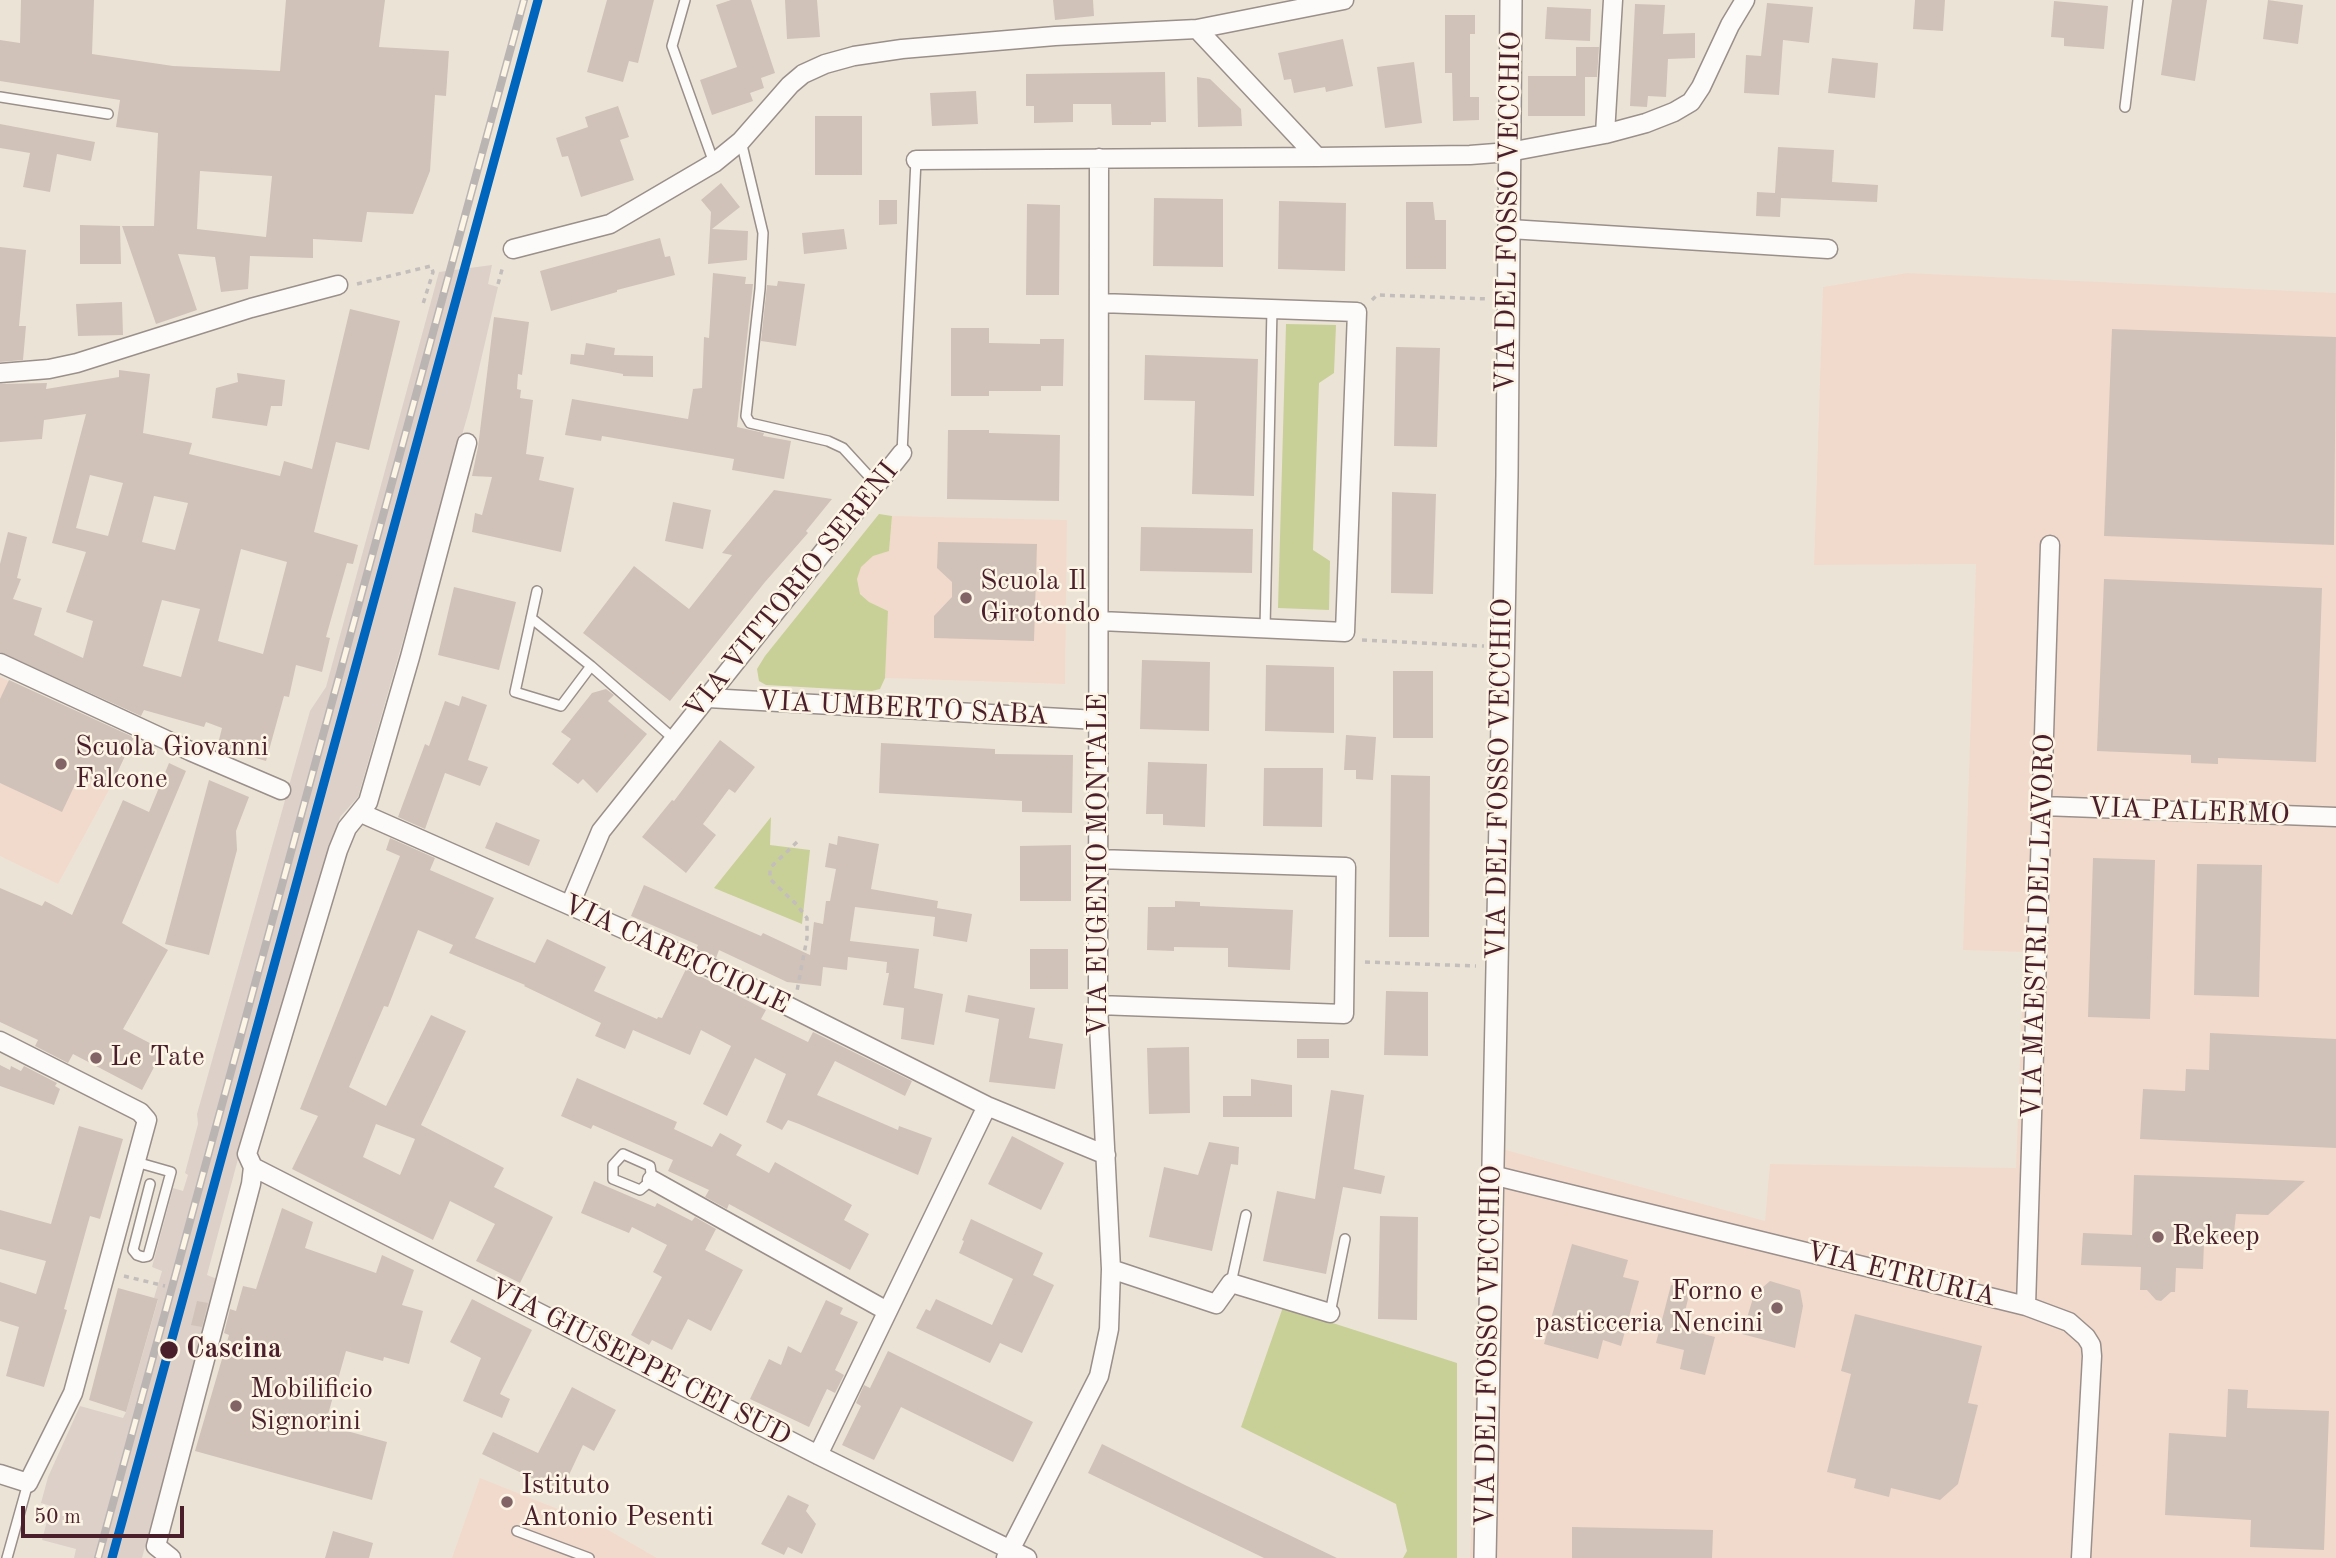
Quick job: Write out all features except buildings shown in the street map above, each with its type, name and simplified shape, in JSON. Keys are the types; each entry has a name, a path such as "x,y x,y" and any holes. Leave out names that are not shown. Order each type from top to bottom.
{"street":[{"path":"513,248 610,224 714,163 741,141 780,95 803,74 824,64 902,49 1055,36 1197,29 1345,0"},
{"name":"VIA DEL FOSSO VECCHIO","path":"1485,1558 1509,300 1511,0"},
{"path":"1605,134 1613,0"},
{"path":"916,160 1317,157 1509,152 1605,134 1646,123 1691,102 1702,87 1730,25 1745,0"},
{"path":"1197,29 1317,157"},
{"name":"VIA EUGENIO MONTALE","path":"1007,1554 1099,1376 1109,1329 1111,1269 1098,1005 1099,158"},
{"path":"1510,229 1828,249"},
{"path":"0,373 48,369 77,363 251,308 338,285"},
{"path":"1100,303 1357,312 1345,632 1100,621"},
{"path":"171,1558 156,1546 251,1184 253,1167 247,1154 338,850 347,828 368,802 411,657 467,443"},
{"name":"VIA VITTORIO SERENI","path":"570,905 601,831 902,453"},
{"name":"VIA MAESTRI DEL LAVORO","path":"2026,1306 2050,545"},
{"path":"0,663 281,790"},
{"name":"VIA UMBERTO SABA","path":"708,698 1097,720"},
{"name":"VIA PALERMO","path":"2043,806 2336,817"},
{"name":"VIA CARECCIOLE","path":"360,813 718,971 987,1106 1106,1155"},
{"path":"1098,859 1346,867 1344,1014 1098,1005"},
{"path":"0,1041 140,1112 147,1120 73,1393 28,1483 0,1474"},
{"path":"818,1455 987,1106"},
{"name":"VIA GIUSEPPE CEI SUD","path":"253,1167 1007,1554 1027,1558"},
{"name":"VIA ETRURIA","path":"1492,1175 2026,1306 2069,1322 2091,1345 2081,1558"},
{"path":"652,1180 887,1311"},
{"path":"1111,1269 1216,1304 1231,1283 1330,1313"}],"lane":[{"path":"685,0 672,46 714,163"},
{"path":"2125,107 2138,0"},
{"path":"0,97 108,114"},
{"path":"741,141 763,233 760,289 746,416 750,424 828,441 843,448 877,485"},
{"name":"VIA VITTORIO SERENI","path":"902,453 916,160"},
{"path":"1265,628 1272,309"},
{"path":"537,591 515,692 561,706 591,666"},
{"path":"531,618 674,738"},
{"path":"623,1154 650,1166 652,1180 640,1190 614,1179 612,1165 623,1154"},
{"path":"136,1162 171,1172 148,1256 143,1257 133,1250 150,1185"},
{"path":"268,1182 352,1223 360,1220"},
{"path":"1231,1283 1246,1215"},
{"path":"1330,1313 1345,1239"},
{"path":"7,1558 28,1483"},
{"path":"517,1531 589,1558"}],"path":[{"path":"338,285 348,287 431,266 433,272 423,304"},
{"path":"1357,312 1377,295 1509,300"},
{"path":"1345,632 1366,642 1503,647"},
{"path":"794,1009 807,938 807,918 770,879 770,868 797,842"},
{"path":"1345,962 1495,967"},
{"path":"104,1272 165,1286"}],"shaded area":[{"path":"492,265 488,284 498,287 470,407 358,797 340,817 297,968 242,1144 207,1275 217,1279 142,1558 74,1558 76,1549 42,1540 51,1506 41,1503 48,1477 80,1406 123,1418 126,1412 158,1300 154,1298 162,1271 152,1267 173,1188 183,1191 188,1175 185,1173 198,1124 197,1114 310,711 326,687 439,272"},
{"path":"1907,273 2336,293 2336,1558 1470,1558 1484,1144 1765,1221 1770,1164 2016,1168 2024,952 1963,950 1976,564 1814,565 1823,287"},
{"name":"Scuola Il Girotondo","path":"892,516 1067,520 1065,684 885,678 888,611 869,602 860,593 857,579 860,567 873,556 889,550"},
{"name":"Scuola Giovanni Falcone","path":"0,677 133,739 58,884 0,856"},
{"name":"Istituto Antonio Pesenti","path":"480,1478 603,1527 657,1558 452,1558"}],"green space":[{"path":"1286,324 1336,325 1334,373 1319,383 1313,550 1330,561 1329,610 1278,608"},
{"path":"879,514 892,516 889,551 873,556 861,567 857,579 860,594 869,602 888,611 885,678 880,689 872,691 766,685 759,681 757,669 765,656"},
{"path":"771,817 770,845 810,850 802,924 714,888"},
{"path":"1283,1307 1457,1363 1457,1558 1403,1558 1407,1551 1396,1504 1241,1427"}],"railway":[{"path":"98,1558 524,0"}],"transit line":[{"path":"112,1558 538,0"}],"place":[{"name":"Scuola Il Girotondo","path":"966,598"},
{"name":"Scuola Giovanni Falcone","path":"61,764"},
{"name":"Le Tate","path":"96,1058"},
{"name":"Rekeep","path":"2158,1237"},
{"name":"Forno e pasticceria Nencini","path":"1777,1308"},
{"name":"Cascina","path":"169,1350"},
{"name":"Mobilificio Signorini","path":"236,1406"},
{"name":"Istituto Antonio Pesenti","path":"507,1502"}]}
